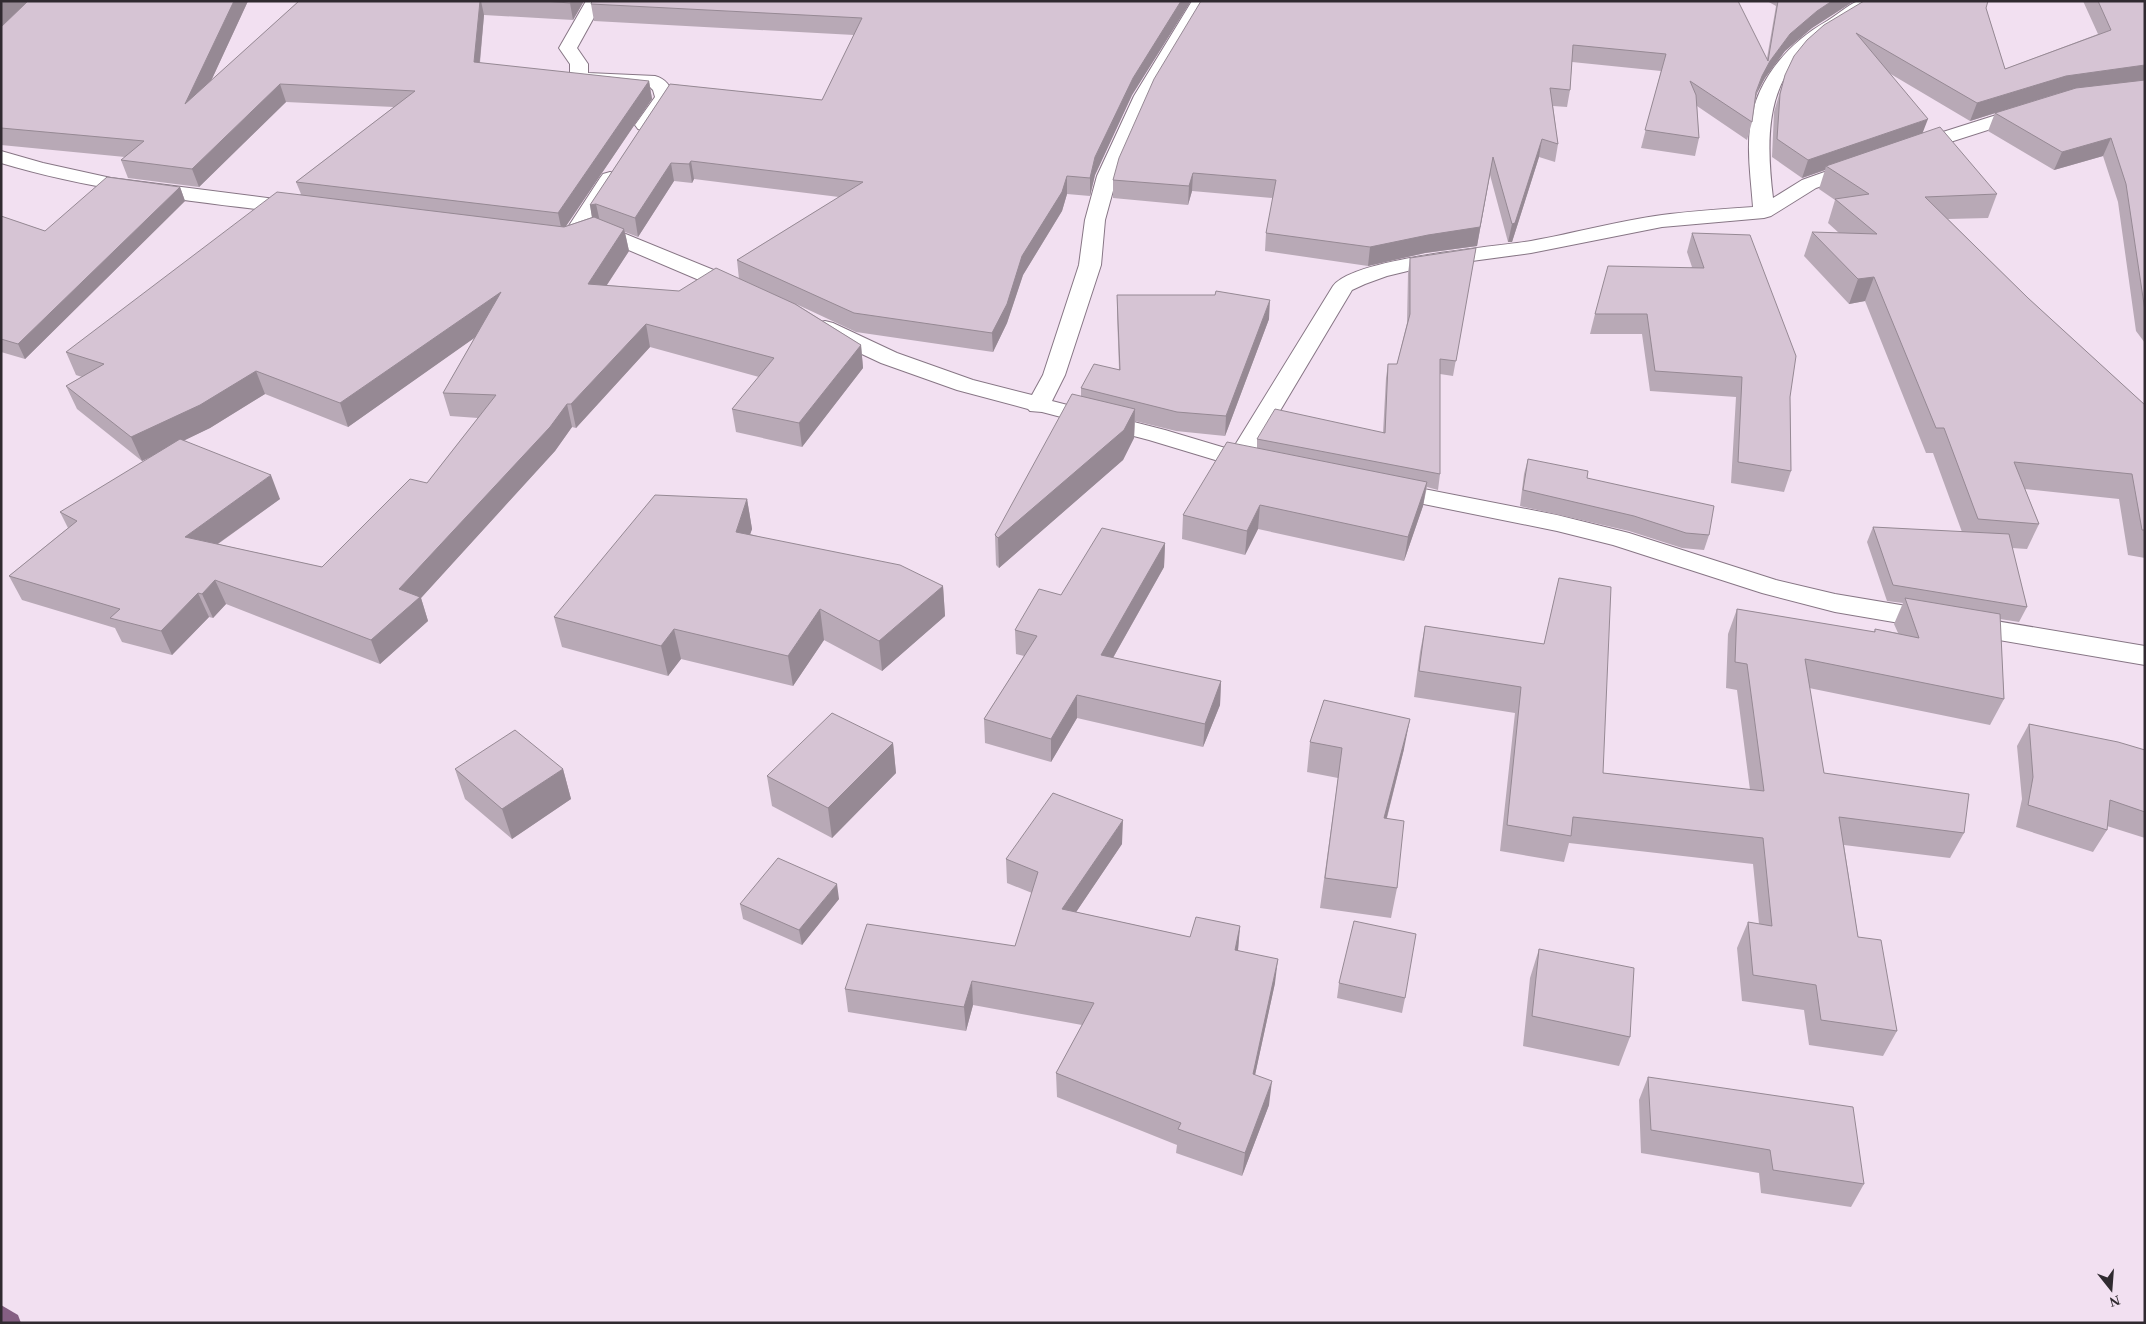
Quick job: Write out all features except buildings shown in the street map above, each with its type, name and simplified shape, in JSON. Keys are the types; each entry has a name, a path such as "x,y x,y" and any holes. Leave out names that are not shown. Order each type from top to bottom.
{"street":[{"path":"595,1 568,48 579,64 579,78 645,80 655,82 662,88 664,97 638,137"},
{"path":"1038,406 1054,375 1090,265 1096,220 1107,176 1143,96 1201,1"},
{"path":"1764,212 1759,162 1762,116 1776,78 1791,54 1810,38 1845,18 1866,1"},
{"path":"1238,460 1344,286 1357,279 1420,262 1531,247 1662,221 1764,212 1809,184 2049,104"},
{"path":"1,157 27,166 100,183 316,210"},
{"path":"622,161 559,239 599,230 693,268 763,300"},
{"path":"808,320 889,358 965,385 1038,406 1157,435 1238,460 1276,468"},
{"path":"1364,485 1557,522 1620,538 1771,587 1835,603 2145,656"}],"waterway":[{"path":"1,1316 10,1323"}]}
